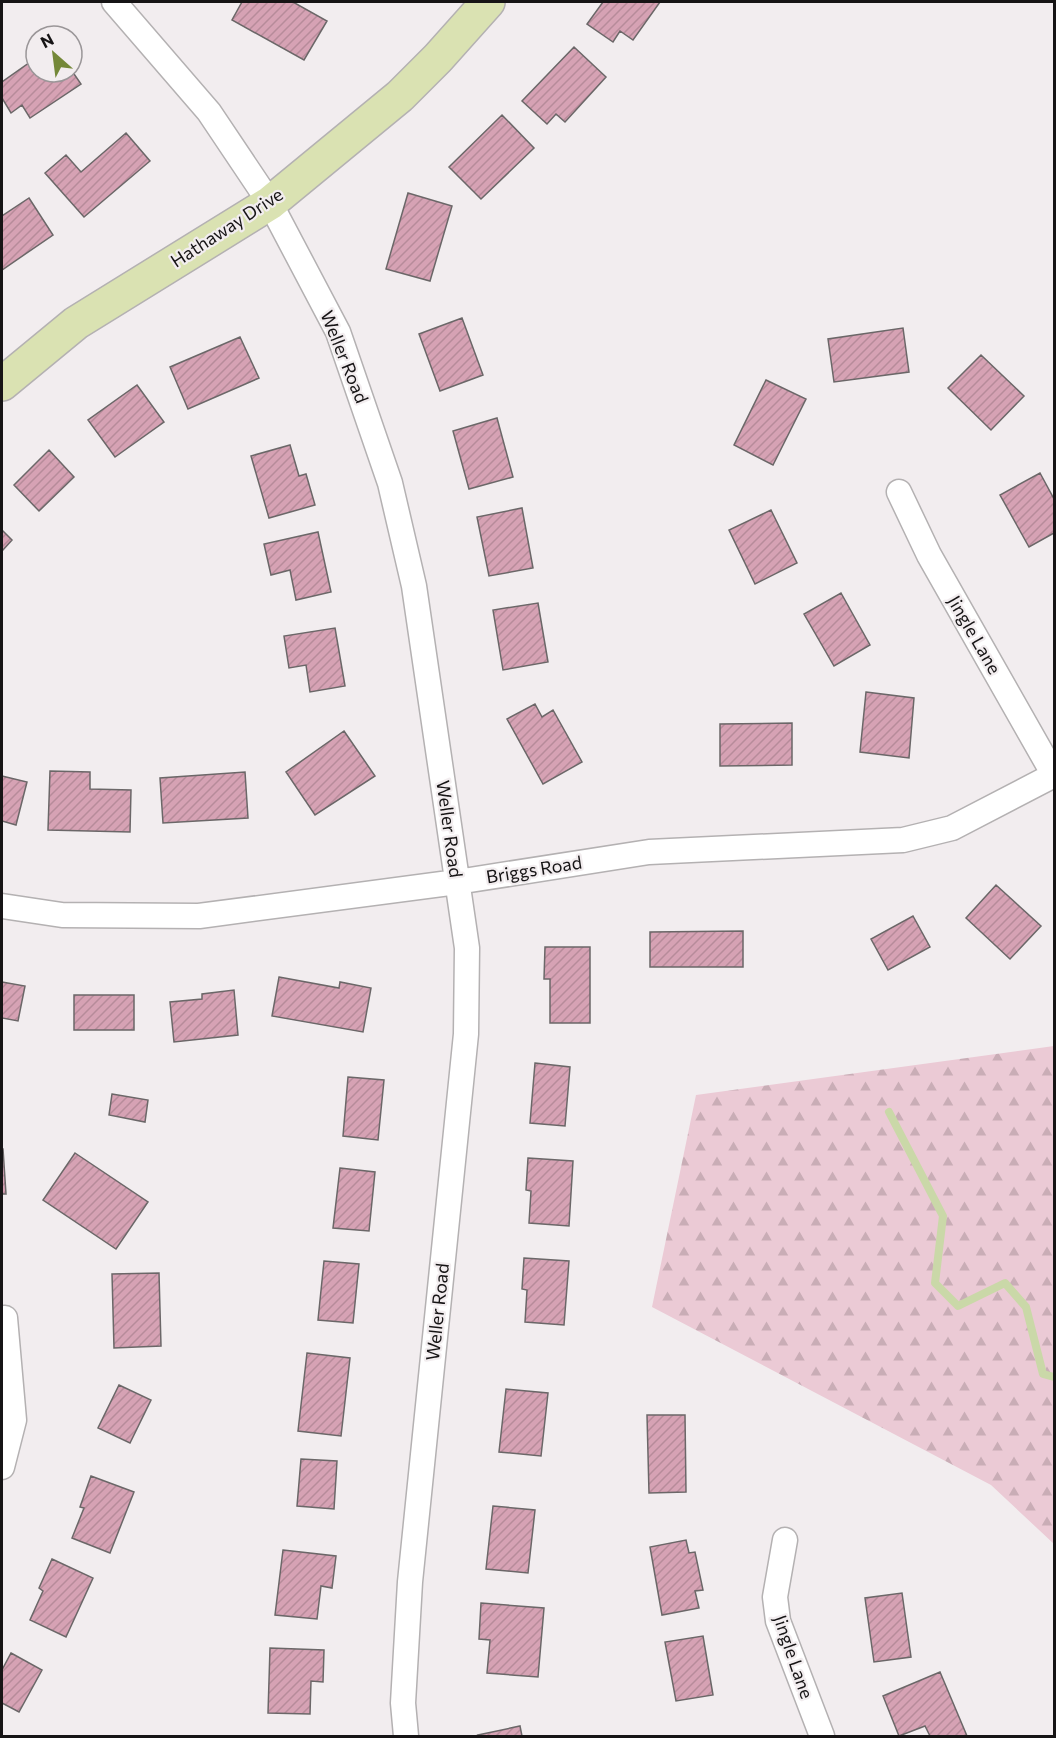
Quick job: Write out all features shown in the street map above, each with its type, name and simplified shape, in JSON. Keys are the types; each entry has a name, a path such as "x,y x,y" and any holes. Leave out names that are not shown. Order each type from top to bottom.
{"street":[{"name":"Weller Road","path":"114,2 208,112 270,203 338,332 390,483 414,586 467,948 466,1034 410,1582 403,1703 406,1737"},
{"name":"Hathaway Drive","path":"2,384 76,323 270,203 400,96 488,2"},
{"name":"Jingle Lane","path":"899,492 929,555 1054,775"},
{"name":"Briggs Road","path":"2,906 62,915 199,916 457,882 649,852 903,840 952,828 1054,775"},
{"path":"2,1467 14,1420 6,1318"},
{"name":"Jingle Lane","path":"785,1540 775,1597 778,1621 822,1737"}],"green space":[{"path":"1054,1046 1054,1544 991,1485 652,1307 696,1095"}],"building":[{"path":"242,2 293,2 327,21 304,60 232,20"},
{"path":"603,2 660,2 633,40 620,31 613,42 587,24"},
{"path":"574,47 606,77 565,122 556,114 547,124 522,101"},
{"path":"24,66 24,84 81,84 30,118 22,105 11,113 2,98 2,82"},
{"path":"502,115 534,148 481,199 449,167"},
{"path":"126,133 150,161 84,217 45,173 66,155 81,172"},
{"path":"408,193 452,206 430,281 386,269"},
{"path":"29,198 53,235 2,270 2,216"},
{"path":"462,318 483,375 440,391 419,334"},
{"path":"903,328 909,372 834,382 828,339"},
{"path":"240,337 259,378 188,409 170,367"},
{"path":"981,355 1024,396 991,430 948,388"},
{"path":"766,380 806,399 773,465 734,445"},
{"path":"137,385 164,422 115,457 88,420"},
{"path":"497,418 513,477 469,489 453,431"},
{"path":"290,445 299,476 306,474 315,505 269,518 251,456"},
{"path":"49,450 74,477 39,511 14,485"},
{"path":"1040,473 1054,499 1054,533 1029,547 1000,495"},
{"path":"522,508 533,568 489,576 477,517"},
{"path":"771,510 797,563 755,584 729,530"},
{"path":"2,530 12,540 2,551"},
{"path":"318,532 331,592 296,600 290,570 271,575 264,544"},
{"path":"841,593 870,645 834,666 804,614"},
{"path":"538,603 548,662 503,670 493,610"},
{"path":"335,628 345,686 310,692 306,665 289,668 284,636"},
{"path":"866,692 914,698 909,758 860,752"},
{"path":"535,704 542,717 553,710 582,762 543,784 507,719"},
{"path":"792,723 792,765 720,766 720,724"},
{"path":"344,731 375,776 315,815 286,772"},
{"path":"50,771 90,772 90,789 131,790 130,832 48,830"},
{"path":"245,772 248,818 163,823 160,778"},
{"path":"2,776 27,782 16,825 2,821"},
{"path":"996,885 1041,926 1010,959 966,918"},
{"path":"913,916 930,947 888,970 871,939"},
{"path":"743,931 743,967 650,967 650,932"},
{"path":"545,947 590,947 590,1023 550,1023 550,979 544,979"},
{"path":"279,977 339,988 340,982 371,988 363,1032 272,1016"},
{"path":"2,982 25,986 18,1021 2,1018"},
{"path":"234,990 238,1035 174,1042 170,1002 202,999 202,994"},
{"path":"74,995 134,995 134,1030 74,1030"},
{"path":"535,1063 570,1067 565,1126 530,1123"},
{"path":"348,1077 384,1080 378,1140 343,1136"},
{"path":"112,1094 148,1100 145,1122 109,1115"},
{"path":"3,1149 6,1194 2,1194"},
{"path":"75,1153 148,1202 116,1249 43,1200"},
{"path":"528,1158 573,1161 569,1226 529,1223 531,1191 526,1190"},
{"path":"340,1168 375,1172 369,1231 333,1228"},
{"path":"524,1258 569,1261 564,1325 525,1322 527,1290 522,1289"},
{"path":"324,1261 359,1264 353,1323 318,1320"},
{"path":"159,1273 161,1346 114,1348 112,1274"},
{"path":"307,1353 350,1358 341,1436 298,1431"},
{"path":"119,1385 151,1400 130,1443 98,1428"},
{"path":"506,1389 548,1393 541,1456 499,1452"},
{"path":"647,1415 685,1415 686,1492 649,1493"},
{"path":"301,1459 337,1461 334,1509 297,1506"},
{"path":"91,1476 134,1492 110,1553 72,1538 84,1508 80,1507"},
{"path":"493,1506 535,1510 528,1573 486,1569"},
{"path":"686,1540 689,1553 695,1552 703,1590 695,1591 699,1608 662,1615 650,1547"},
{"path":"283,1550 336,1556 332,1588 321,1586 317,1619 275,1615"},
{"path":"52,1559 93,1578 66,1637 30,1620 43,1591 39,1588"},
{"path":"902,1593 911,1657 874,1662 865,1598"},
{"path":"481,1603 544,1608 538,1677 487,1673 490,1640 479,1639"},
{"path":"703,1636 713,1695 676,1701 665,1642"},
{"path":"270,1648 324,1650 323,1682 311,1681 310,1714 268,1713"},
{"path":"11,1653 42,1670 19,1712 2,1703 2,1670"},
{"path":"940,1672 967,1736 930,1736 925,1726 899,1736 883,1696"},
{"path":"520,1726 522,1736 478,1735"}],"waterway":[{"path":"889,1112 943,1216 935,1283 958,1306 1005,1283 1026,1307 1043,1374 1054,1377"}]}
